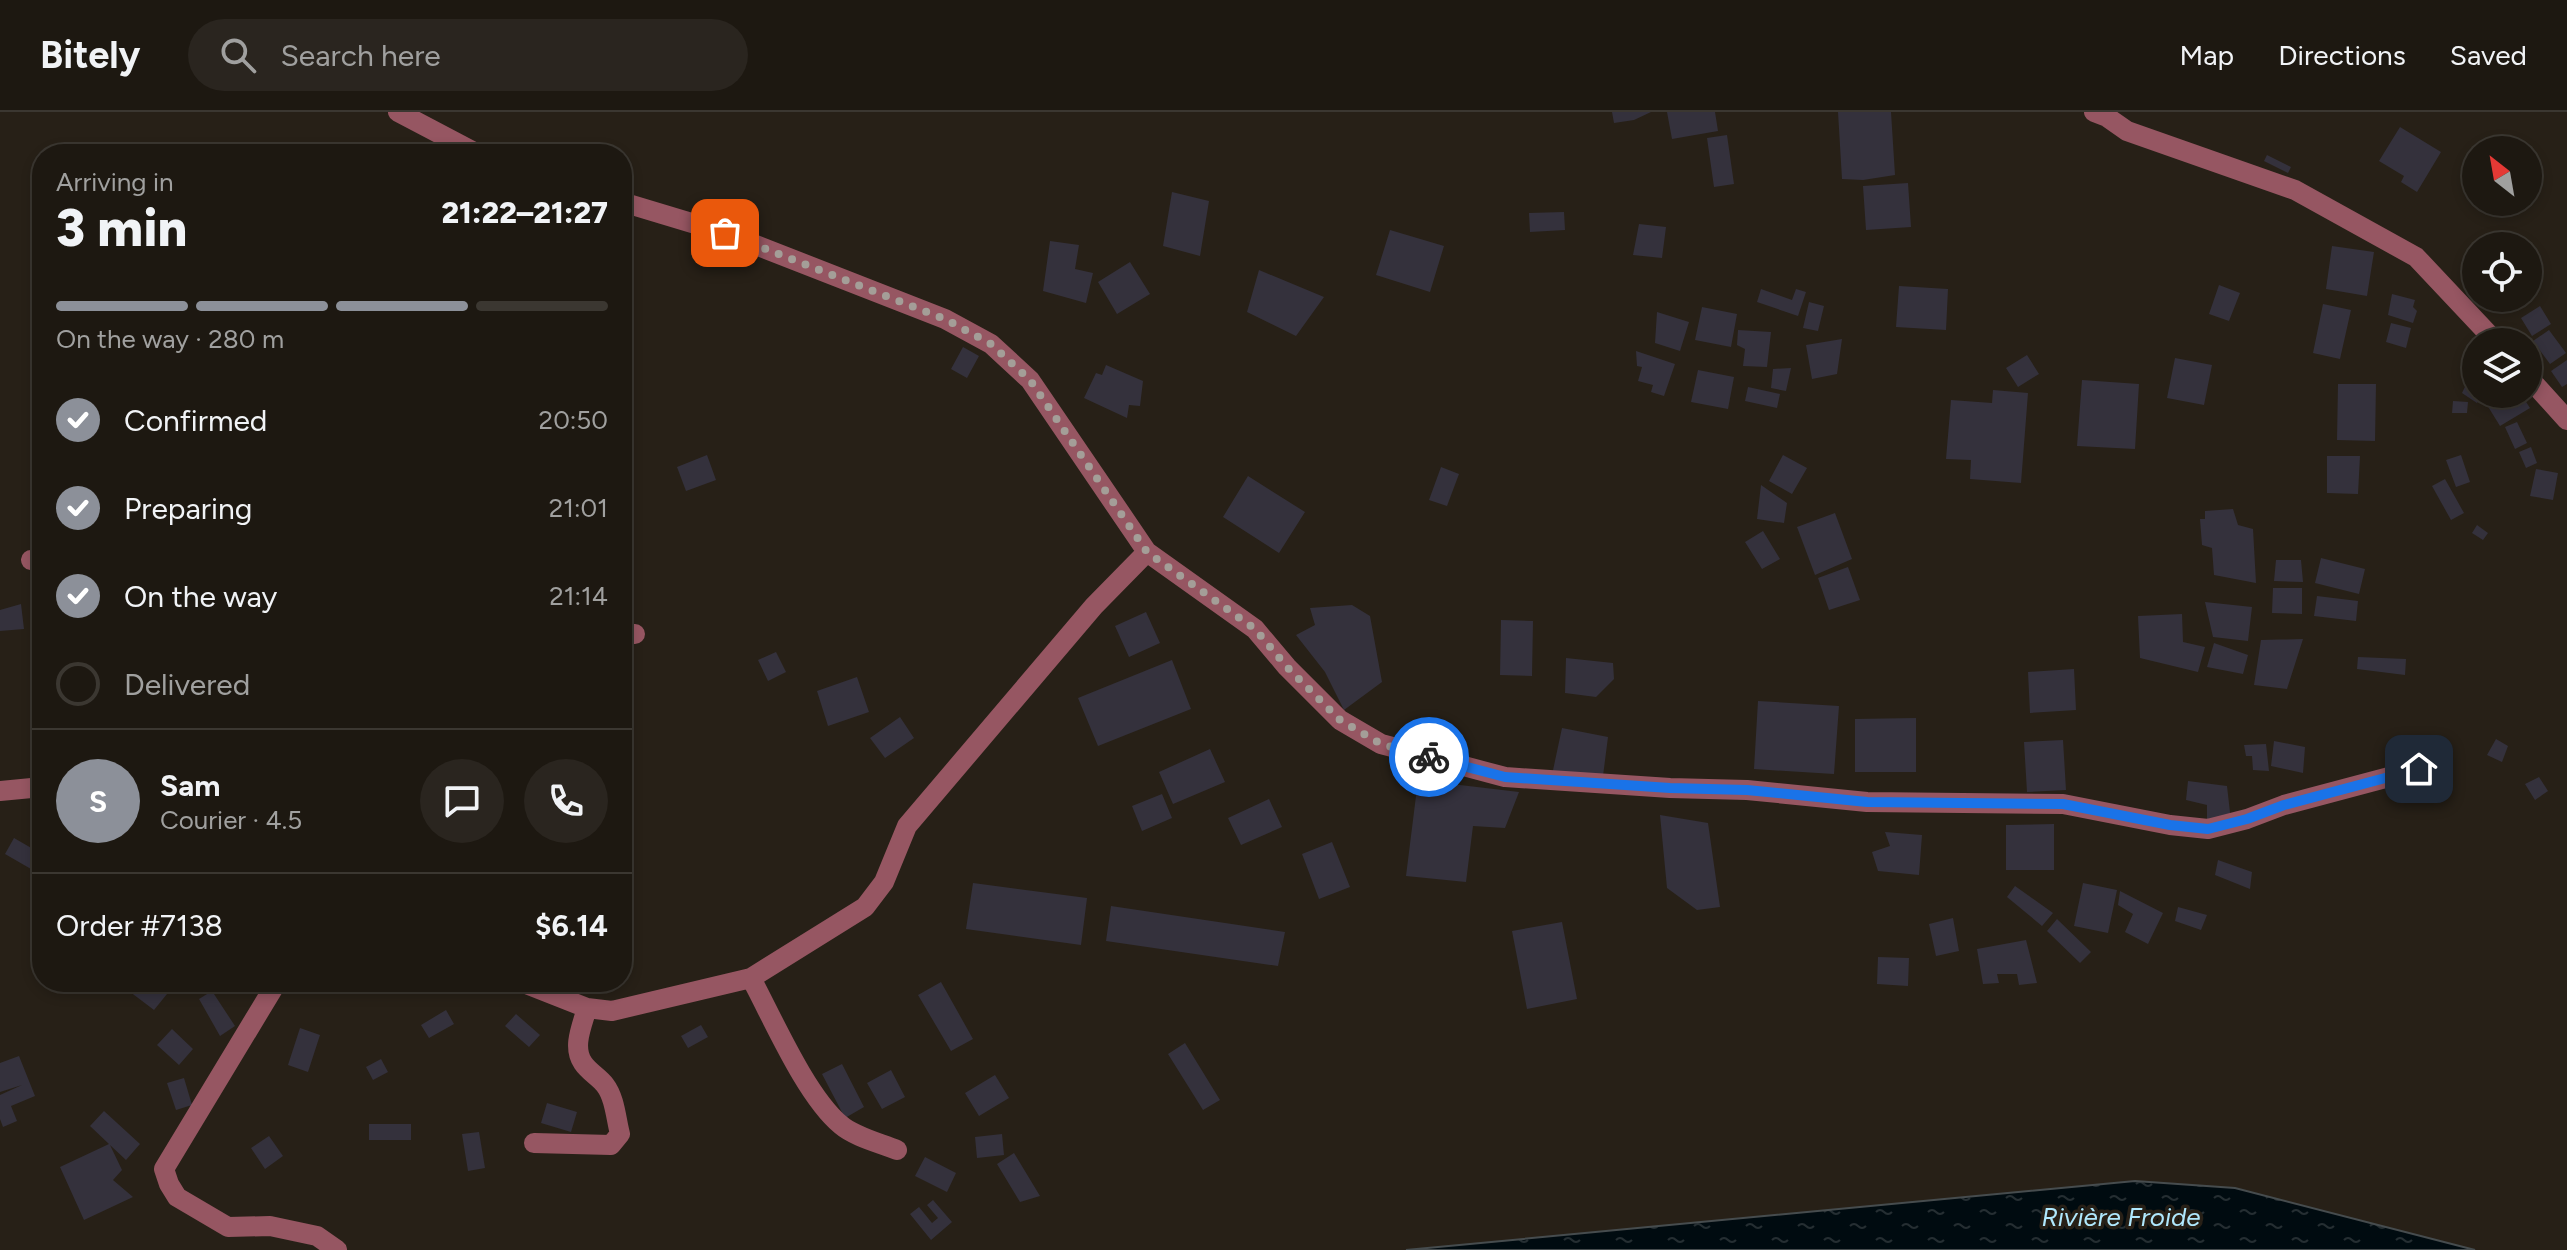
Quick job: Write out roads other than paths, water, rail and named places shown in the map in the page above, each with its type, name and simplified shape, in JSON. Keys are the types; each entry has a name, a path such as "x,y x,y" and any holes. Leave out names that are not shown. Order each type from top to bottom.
{"street":[{"path":"398,112 459,144"},
{"path":"2094,112 2127,131 2295,190 2416,257 2483,328"},
{"path":"632,205 725,233 945,319 991,344 1030,380 1147,552 1255,629 1287,667 1340,720 1381,744 1505,777 1747,790 1867,802 2063,804 2170,825 2208,829 2419,769"},
{"path":"2542,392 2567,420"},
{"path":"550,992 587,1008 612,1011 751,978 865,907 884,882 907,826 1094,606 1147,552"},
{"path":"0,791 32,788"},
{"path":"751,978 810,1087 830,1113 843,1127 897,1150"},
{"path":"271,992 164,1169 177,1197 228,1227 270,1226 317,1236 337,1250"},
{"path":"534,1143 611,1145 620,1134 606,1086 582,1062 578,1052 587,1008"}],"water":[{"name":"Rivière Froide","path":"2135,1181 2235,1188 2475,1250 1406,1250"}]}
